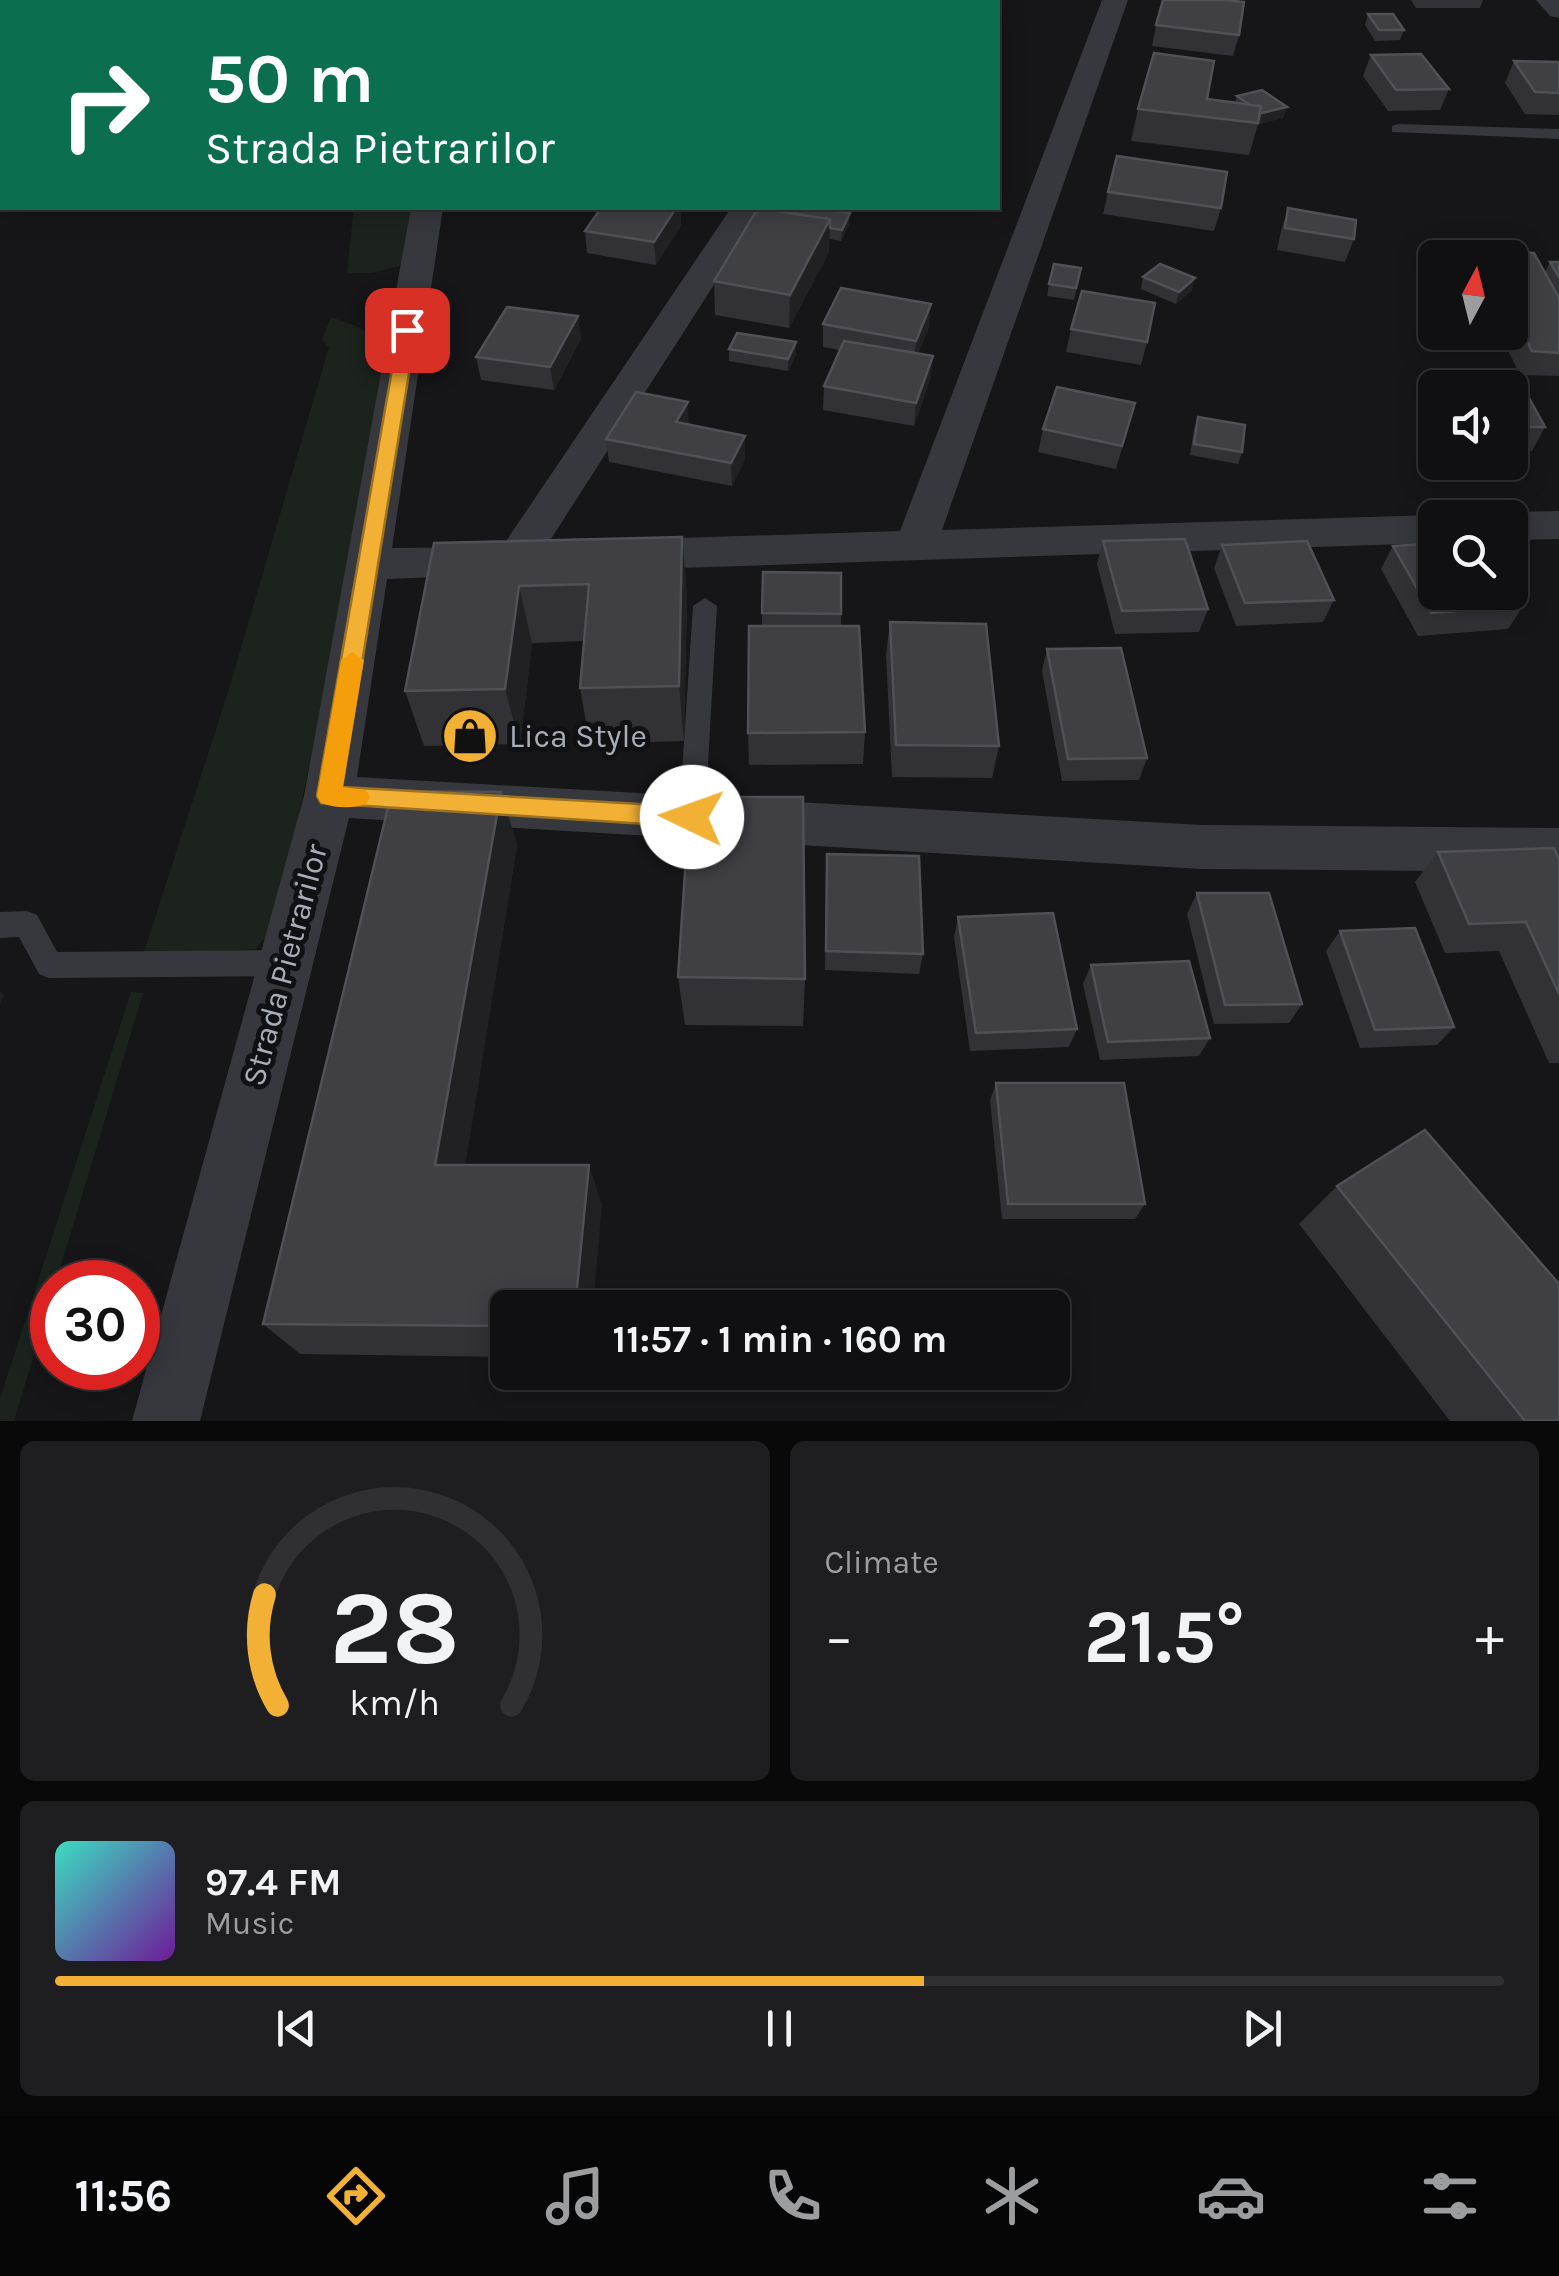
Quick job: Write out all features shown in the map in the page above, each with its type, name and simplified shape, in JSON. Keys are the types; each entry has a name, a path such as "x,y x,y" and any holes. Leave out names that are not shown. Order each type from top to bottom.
{"street":[{"path":"916,544 1115,0"},
{"path":"1549,0 1559,10"},
{"name":"Strada Pietrarilor","path":"166,1421 329,796 427,210"},
{"path":"516,559 746,210"},
{"path":"1528,526 1559,525"},
{"path":"369,564 1418,529"},
{"path":"329,796 1202,848 1559,850"}],"lane":[{"path":"1398,129 1559,134"},
{"path":"692,817 705,606"},
{"path":"0,925 27,924 49,965 286,963"}],"shaded area":[{"path":"354,210 414,210 410,263 372,273 347,273"},
{"path":"331,317 361,328 392,356 389,387 275,927 255,949 143,955 229,689 329,347 322,340"},
{"path":"131,992 143,993 63,1260 45,1260"},
{"path":"30,1306 30,1368 14,1421 0,1421 0,1399"}],"building":[{"path":"1163,0 1244,2 1239,35 1156,25"},
{"path":"1368,14 1393,14 1404,30 1379,30"},
{"path":"1154,53 1214,61 1207,99 1261,106 1258,123 1138,109"},
{"path":"1421,54 1449,89 1396,90 1371,55"},
{"path":"1514,61 1559,62 1559,93 1535,92"},
{"path":"1262,90 1287,107 1262,113 1261,106 1250,105 1237,96"},
{"path":"1117,156 1227,172 1221,208 1108,192"},
{"path":"1288,208 1356,220 1354,239 1285,228"},
{"path":"600,210 675,210 654,242 585,231"},
{"path":"757,210 830,219 790,295 714,281"},
{"path":"797,210 850,213 842,230 830,228 830,219 795,214"},
{"path":"1528,253 1534,253 1559,298 1559,353 1532,351 1528,343"},
{"path":"1550,262 1559,262 1559,277"},
{"path":"1054,264 1081,268 1076,288 1049,284"},
{"path":"1160,264 1195,278 1179,292 1143,277"},
{"path":"841,288 931,304 916,341 823,324"},
{"path":"1082,291 1155,303 1147,342 1071,329"},
{"path":"507,307 578,316 550,367 476,357"},
{"path":"737,333 796,342 788,359 729,349"},
{"path":"844,341 933,356 916,403 824,386"},
{"path":"1057,387 1135,403 1122,446 1043,429"},
{"path":"636,392 688,402 676,422 745,436 731,463 606,439"},
{"path":"1528,396 1545,427 1528,427"},
{"path":"1198,417 1245,425 1242,452 1194,444"},
{"path":"682,537 679,686 580,688 589,584 519,586 505,689 405,691 434,543"},
{"path":"1185,539 1208,609 1122,611 1103,541"},
{"path":"1307,541 1334,600 1245,603 1222,545"},
{"path":"1418,544 1418,590 1393,546"},
{"path":"763,572 841,573 841,614 762,613"},
{"path":"890,622 986,624 999,746 896,745"},
{"path":"749,626 859,626 865,732 748,733"},
{"path":"1121,648 1147,758 1068,759 1047,649"},
{"path":"392,791 501,792 435,1165 589,1165 577,1290 490,1290 490,1326 263,1324"},
{"path":"690,797 803,797 805,979 678,977"},
{"path":"1554,848 1559,859 1559,994 1526,922 1469,924 1438,852"},
{"path":"827,854 919,856 923,954 826,951"},
{"path":"1197,893 1269,893 1302,1004 1225,1005"},
{"path":"1053,913 1077,1029 976,1033 958,917"},
{"path":"1415,928 1454,1027 1375,1030 1340,931"},
{"path":"1189,961 1210,1038 1108,1042 1091,965"},
{"path":"996,1083 1124,1083 1145,1204 1008,1204"},
{"path":"1425,1130 1559,1284 1559,1421 1525,1421 1337,1186"}],"slow traffic":[{"path":"352,660 329,796 358,797"}],"place":[{"name":"Lica Style","path":"470,736"}],"route":[{"path":"407,330 329,796 692,817"}]}
